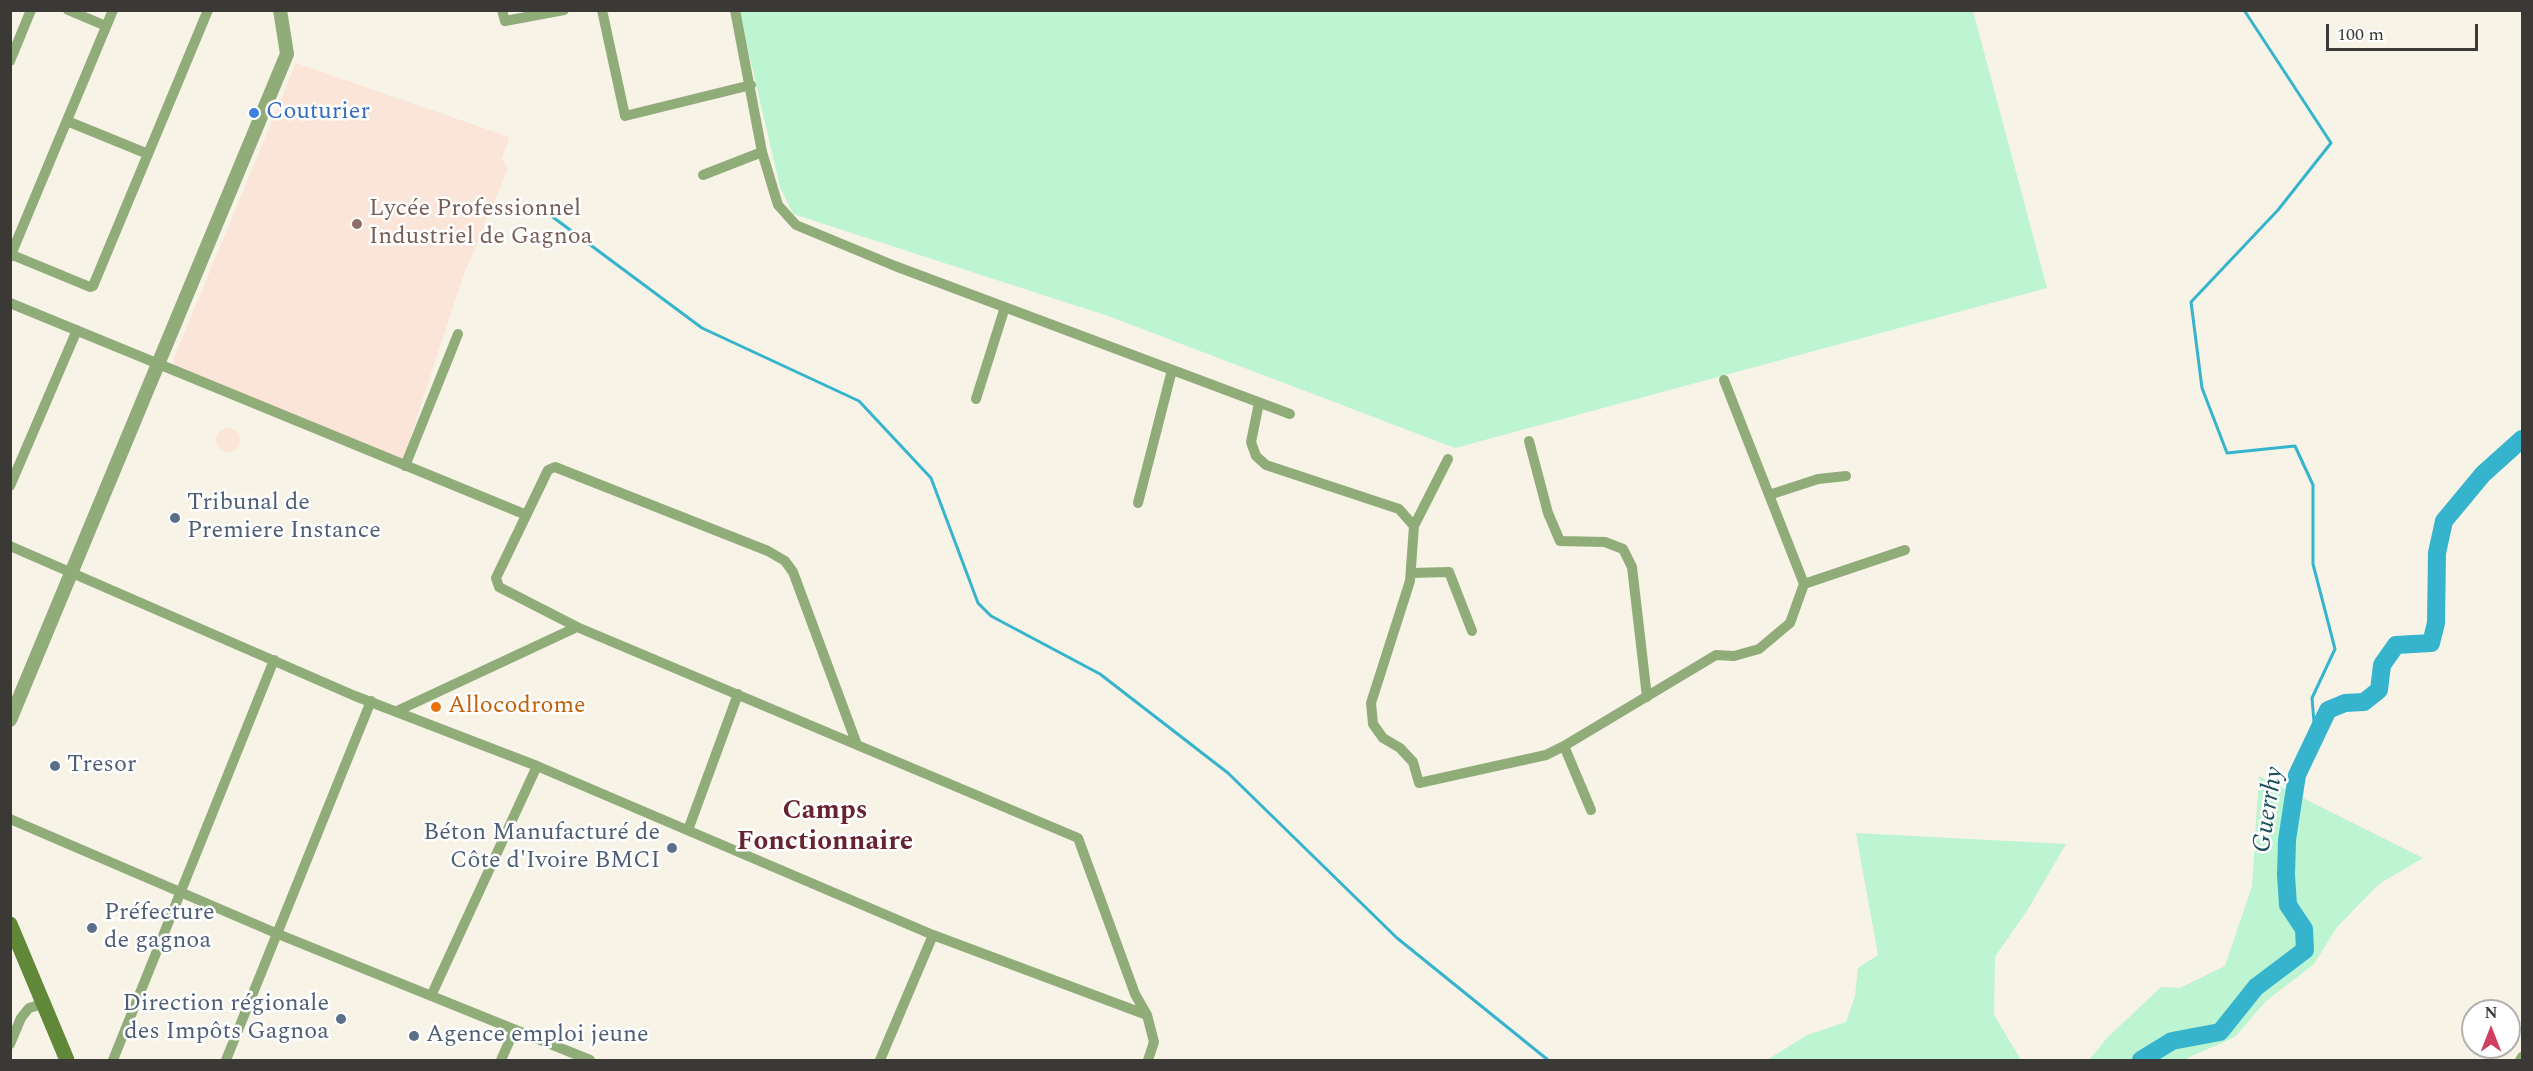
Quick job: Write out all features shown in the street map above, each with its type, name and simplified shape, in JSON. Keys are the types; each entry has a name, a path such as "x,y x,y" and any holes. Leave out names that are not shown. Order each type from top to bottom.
{"main road":[{"path":"10,924 46,1003 67,1060"}],"street":[{"path":"10,61 32,10"},
{"path":"68,10 106,26"},
{"path":"113,10 11,255 90,287 93,286 208,10"},
{"path":"10,720 287,54 280,10"},
{"path":"502,10 505,21 564,10"},
{"path":"602,10 625,116 751,85"},
{"path":"735,10 762,152 778,205 796,225 1005,307 1290,414"},
{"path":"67,121 148,154"},
{"path":"703,175 762,152"},
{"path":"10,303 524,514"},
{"path":"976,399 1005,307"},
{"path":"10,486 77,330"},
{"path":"405,466 458,334"},
{"path":"1138,503 1172,370"},
{"path":"1448,459 1414,526 1411,573 1371,703 1373,724 1383,738 1400,748 1413,762 1419,783 1546,755 1716,656 1734,657 1759,649 1790,623 1804,584 1724,381"},
{"path":"1259,403 1251,442 1256,456 1266,465 1399,509 1414,526"},
{"path":"1529,441 1548,513 1560,541 1605,542 1623,549 1632,567 1647,697"},
{"path":"856,742 793,572 785,561 768,550 555,467 548,470 524,514 496,578 496,584 577,627 856,742 1078,838 1135,994 1147,1015 1154,1042 1148,1060"},
{"path":"1769,495 1818,479 1846,476"},
{"path":"10,546 371,701 537,766 933,935 1147,1015"},
{"path":"1804,584 1905,550"},
{"path":"1411,573 1449,572 1472,631"},
{"path":"398,711 577,627"},
{"path":"113,1060 274,660"},
{"path":"688,830 738,694"},
{"path":"226,1060 371,701"},
{"path":"1564,746 1591,810"},
{"path":"431,996 537,766"},
{"path":"10,819 278,934 590,1060"},
{"path":"880,1060 933,935"},
{"path":"10,1044 21,1018 29,1008 46,1003"},
{"path":"501,1060 514,1030"}],"shaded area":[{"name":"Lycée Professionnel Industriel de Gagnoa","path":"296,63 509,137 512,129 502,159 508,169 462,279 403,460 174,368 174,358"},
{"path":"228,428 237,431 240,440 237,449 228,452 219,449 216,440 219,431"}],"green space":[{"path":"739,11 1973,11 2047,288 1455,448 1108,316 793,214 780,187"},
{"path":"2259,776 2423,858 2379,884 2337,927 2314,964 2266,1001 2235,1037 2183,1060 2089,1060 2107,1038 2161,987 2180,988 2225,966 2252,886"},
{"path":"1856,833 2066,844 2028,909 1995,957 1994,1015 2021,1060 1767,1060 1807,1035 1846,1022 1855,996 1858,968 1878,955"}],"waterway":[{"path":"2244,10 2331,143 2278,210 2191,302 2202,388 2227,453 2295,446 2313,485 2313,564 2335,649 2312,698 2315,734"},
{"path":"542,209 702,328 859,401 931,478 978,603 991,616 1100,674 1228,773 1397,938 1548,1060"},
{"name":"Guerrhy","path":"2141,1060 2172,1041 2220,1032 2256,987 2305,950 2304,929 2288,905 2286,875 2287,840 2297,775 2328,710 2345,703 2364,702 2379,690 2382,665 2396,645 2431,643 2436,623 2437,553 2444,521 2483,474 2522,439"}],"place":[{"name":"Couturier","path":"254,113"},
{"name":"Lycée Professionnel Industriel de Gagnoa","path":"357,224"},
{"name":"Tribunal de Premiere Instance","path":"175,518"},
{"name":"Allocodrome","path":"436,707"},
{"name":"Tresor","path":"55,766"},
{"name":"Béton Manufacturé de Côte d'Ivoire BMCI","path":"672,848"},
{"name":"Préfecture de gagnoa","path":"92,928"},
{"name":"Direction régionale des Impôts Gagnoa","path":"341,1019"},
{"name":"Agence emploi jeune","path":"414,1036"}],"district":[{"name":"Camps Fonctionnaire","path":"825,828"}]}
